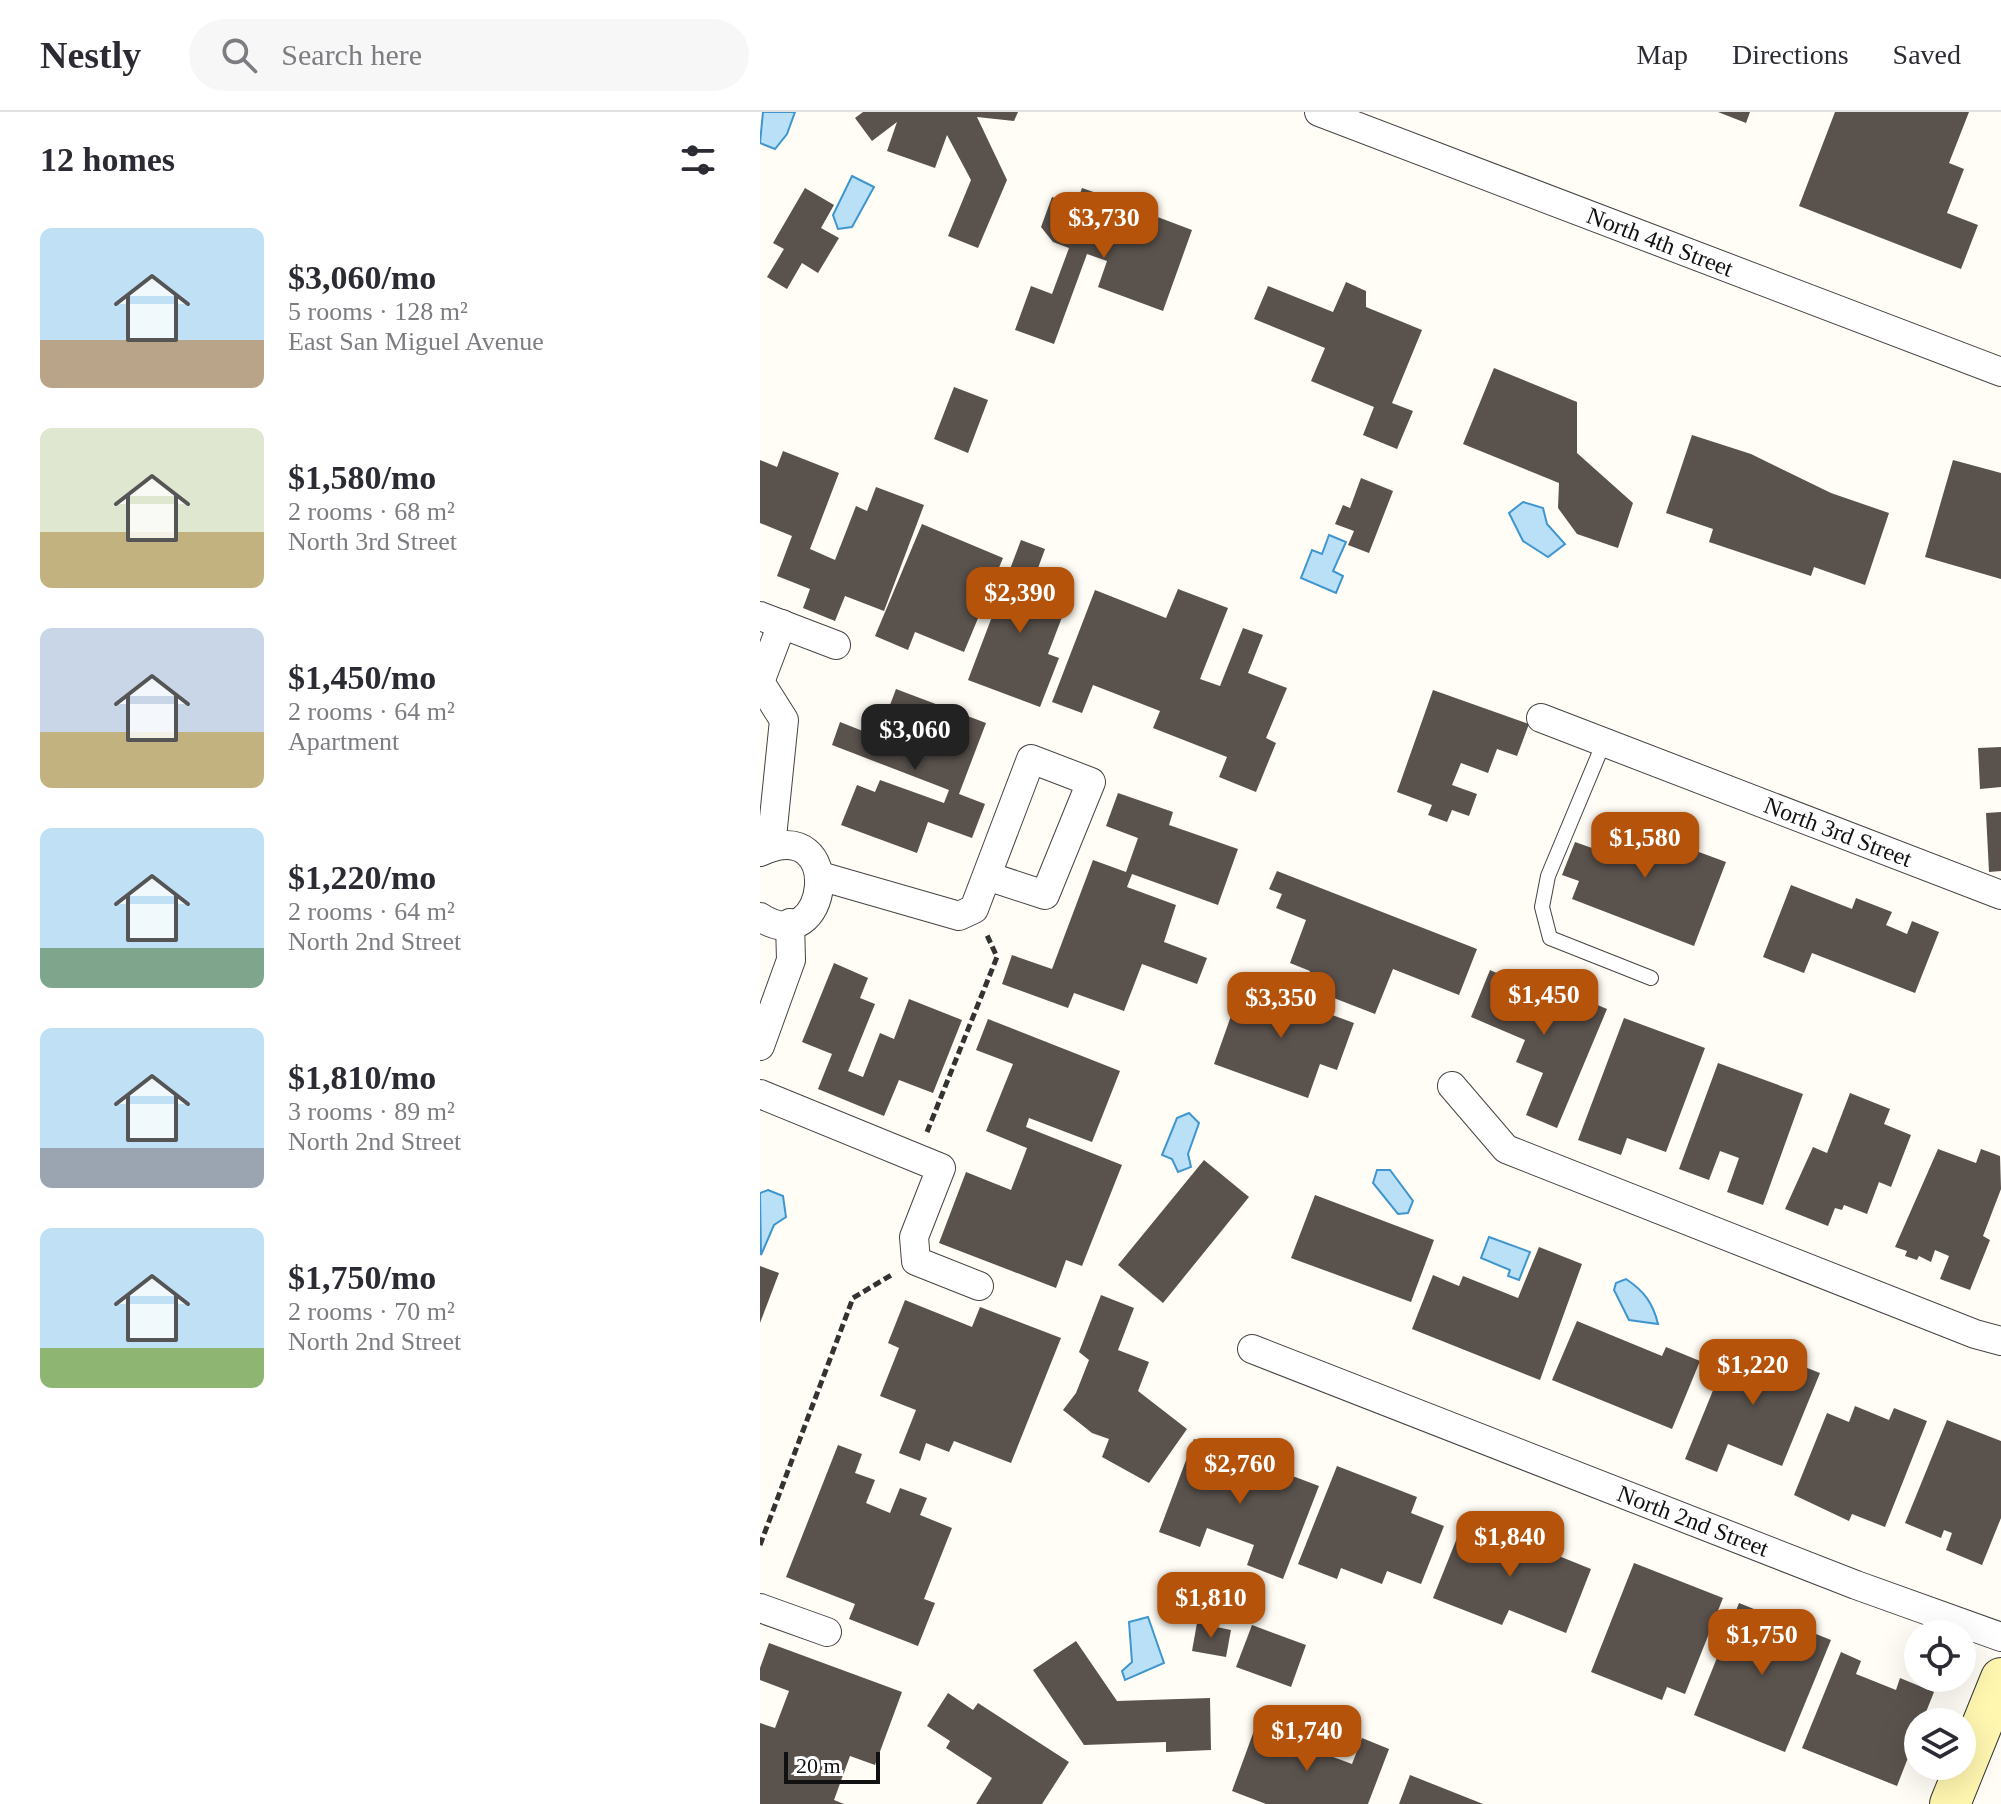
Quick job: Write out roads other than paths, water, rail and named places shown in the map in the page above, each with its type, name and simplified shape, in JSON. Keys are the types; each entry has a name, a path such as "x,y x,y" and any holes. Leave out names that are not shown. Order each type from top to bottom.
{"main road":[{"path":"1950,1804 2001,1678"}],"street":[{"name":"North 4th Street","path":"1319,112 2001,372"},
{"path":"760,917 777,924 790,923 812,911 821,888 820,876 807,854 797,848 766,849 784,720 760,682 771,620 836,645"},
{"name":"North 3rd Street","path":"1541,718 2001,895"},
{"path":"820,876 959,916 974,909 1031,759 1091,782 1045,895 987,876"},
{"path":"760,1046 791,960 790,923"},
{"path":"1452,1086 1506,1149 1975,1334 2001,1341"},
{"path":"760,1094 941,1168 914,1237 916,1261 979,1286"},
{"name":"North 2nd Street","path":"1252,1349 1856,1585 2001,1637"},
{"path":"760,1608 827,1632"}],"lane":[{"path":"1604,742 1548,876 1542,907 1550,938 1651,978"}],"water":[{"path":"763,112 795,112 787,134 775,149 760,143"},
{"path":"852,176 874,187 852,227 838,229 833,215"},
{"path":"1523,502 1543,508 1547,524 1565,544 1548,557 1523,541 1509,513"},
{"path":"1329,535 1346,542 1333,571 1343,576 1336,593 1301,578 1312,550 1322,554"},
{"path":"1189,1113 1199,1123 1188,1154 1191,1167 1178,1172 1172,1159 1162,1155 1177,1118"},
{"path":"1377,1170 1390,1170 1413,1201 1408,1213 1398,1214 1373,1183"},
{"path":"768,1190 783,1196 786,1217 774,1225 761,1255 760,1193"},
{"path":"1489,1237 1530,1252 1519,1280 1508,1276 1510,1270 1481,1258"},
{"path":"1626,1279 1647,1298 1658,1324 1629,1320 1614,1290 1616,1283"},
{"path":"1148,1617 1164,1663 1125,1680 1122,1671 1132,1662 1129,1622"}]}
